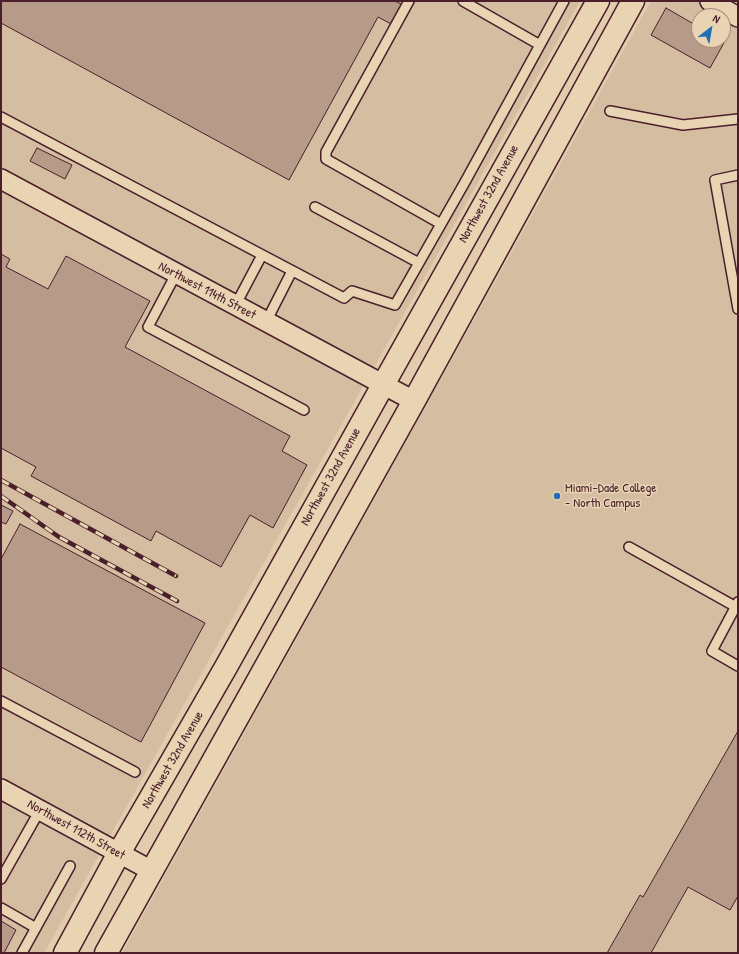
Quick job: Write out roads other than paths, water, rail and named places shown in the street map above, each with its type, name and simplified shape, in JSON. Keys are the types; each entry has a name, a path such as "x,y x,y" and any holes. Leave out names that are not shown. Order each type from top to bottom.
{"main road":[{"name":"Northwest 32nd Avenue","path":"65,953 119,853 226,668 382,385 598,1"},
{"path":"106,953 414,401 633,1"}],"street":[{"path":"710,1 738,17"},
{"name":"Northwest 114th Street","path":"1,179 414,401"},
{"name":"Northwest 112th Street","path":"1,789 152,871"}],"lane":[{"path":"409,1 326,152 326,159 441,224"},
{"path":"463,1 540,45"},
{"path":"1,117 344,298 352,291 395,305 564,1"},
{"path":"610,111 683,125 738,119"},
{"path":"738,175 715,180 738,310"},
{"path":"315,207 419,263"},
{"path":"235,306 262,255"},
{"path":"266,322 292,271"},
{"path":"176,274 148,327 304,410"},
{"path":"629,547 737,606 712,651 738,666"},
{"path":"1,701 135,772"},
{"path":"1,879 40,810"},
{"path":"22,953 70,866"},
{"path":"1,908 36,928"}],"railway":[{"path":"1,480 176,576"},
{"path":"1,496 59,537 177,601"}],"place":[{"name":"Miami-Dade College - North Campus","path":"557,496"}]}
